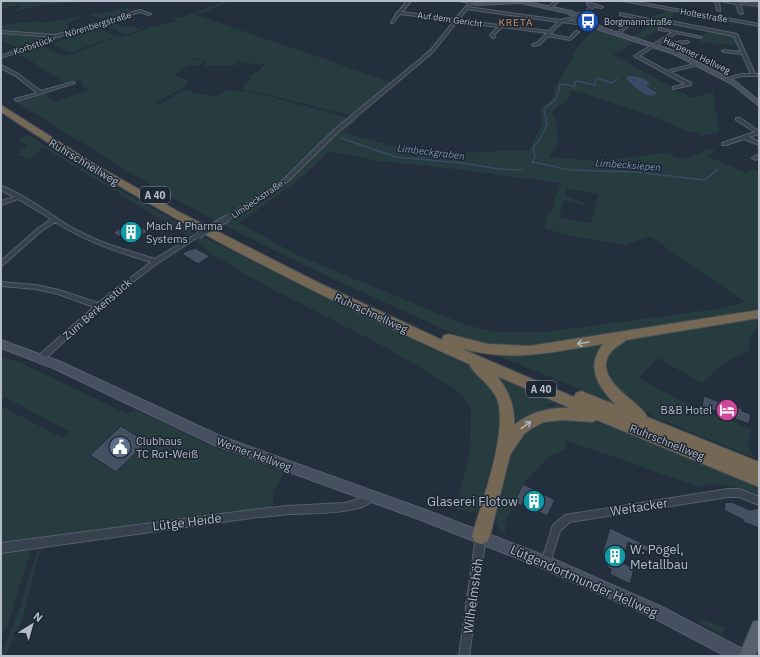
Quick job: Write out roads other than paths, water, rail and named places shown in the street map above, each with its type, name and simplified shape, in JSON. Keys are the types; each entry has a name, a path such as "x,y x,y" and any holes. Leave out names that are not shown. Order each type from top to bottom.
{"highway":[{"name":"Ruhrschnellweg","path":"1,101 91,158 204,222 452,346 759,469"},
{"name":"Ruhrschnellweg","path":"1,108 102,173 203,230 335,296 452,346 626,425 759,480"},
{"path":"452,346 518,351 622,337 759,314"},
{"path":"622,337 606,349 602,357 600,368 604,380 618,398 637,414 672,434"},
{"path":"452,346 483,370 496,385 504,399 508,417 501,454 481,536"},
{"path":"501,454 524,425 544,416 562,414 592,416 626,425"}],"main road":[{"path":"747,656 759,628"}],"street":[{"name":"Auf dem Gericht","path":"392,22 409,1"},
{"name":"Harpener Hellweg","path":"462,1 470,3 513,2 566,11 592,25 654,45 697,64 726,79 759,104"},
{"path":"549,8 558,1"},
{"name":"Holtestraße","path":"625,1 759,25"},
{"path":"649,5 652,1"},
{"path":"717,1 719,10"},
{"path":"722,1 759,5"},
{"name":"Limbeckstraße","path":"154,262 262,197 294,173 336,130 422,60 470,3"},
{"path":"738,3 741,13"},
{"path":"588,4 601,7"},
{"path":"534,45 538,44 562,20 585,13 594,5"},
{"path":"466,8 592,25"},
{"name":"Nörenbergstraße","path":"65,34 140,11 149,14"},
{"name":"Auf dem Gericht","path":"398,13 501,26 570,39 577,32"},
{"path":"686,25 693,13"},
{"path":"621,14 652,20"},
{"path":"618,34 637,17"},
{"path":"670,22 734,34 737,36 753,74"},
{"name":"Auf dem Gericht","path":"493,37 492,35 501,26"},
{"path":"660,29 700,37"},
{"path":"1,32 47,38"},
{"path":"676,32 636,56 689,84"},
{"name":"Korbstück","path":"1,57 47,38 65,34"},
{"path":"663,40 676,43 687,42"},
{"path":"724,51 744,53"},
{"path":"666,72 697,64"},
{"name":"Korbstück","path":"1,66 17,75 40,93"},
{"path":"726,79 753,74 759,75"},
{"path":"17,100 73,83"},
{"path":"675,88 695,83"},
{"path":"738,119 759,132"},
{"path":"724,144 759,132"},
{"path":"746,137 759,144"},
{"path":"1,188 19,197 54,220 76,232 104,245 154,262"},
{"path":"1,203 19,197"},
{"path":"1,264 38,231 54,220"},
{"name":"Zum Berkenstück","path":"42,358 98,306 154,262"},
{"path":"1,284 36,287 59,292 98,306"},
{"name":"Werner Hellweg","path":"1,344 42,358 216,440 371,497 423,514"},
{"name":"Weitacker","path":"546,563 556,528 568,518 728,493 739,493 759,501"},
{"name":"Lütge Heide","path":"1,548 288,510 350,507 368,501 371,497"},
{"name":"Lütgendortmunder Hellweg","path":"423,514 546,563 657,612 740,656"},
{"name":"Wilhelmshöh","path":"464,656 481,536"}],"water":[{"path":"629,76 646,80 650,83 646,86 658,93 650,95 641,92 626,78"}],"waterway":[{"name":"Limbeckgraben","path":"596,80 598,78 603,80"},
{"name":"Limbeckgraben","path":"532,163 535,157 533,147 539,141 547,125 544,109 555,99 560,84 575,86 575,82 577,81 595,85 596,79"},
{"name":"Limbeckgraben","path":"603,80 612,83 617,79"},
{"name":"Limbeckgraben","path":"341,138 396,157 462,163 499,169 522,170"},
{"name":"Limbecksiepen","path":"533,162 570,170 635,172 705,180 718,169"}],"place":[{"name":"Borgmannstraße","path":"588,21"},
{"name":"Mach 4 Pharma Systems","path":"131,232"},
{"name":"B&B Hotel","path":"727,410"},
{"name":"Clubhaus TC Rot-Weiß","path":"120,447"},
{"name":"Glaserei Flotow","path":"534,501"},
{"name":"W. Pögel, Metallbau","path":"615,556"}],"district":[{"name":"KRETA","path":"516,22"}]}
